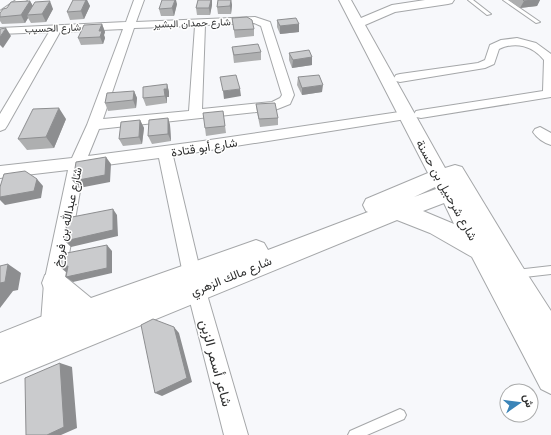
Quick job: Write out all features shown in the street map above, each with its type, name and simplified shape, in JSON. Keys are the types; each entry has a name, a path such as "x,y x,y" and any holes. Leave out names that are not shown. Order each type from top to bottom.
{"street":[{"path":"0,15 22,0"},
{"name":"شارع عبدالله بن فروخ","path":"51,337 54,283 77,164 94,125 139,0"},
{"path":"358,5 378,14 400,7 448,0"},
{"name":"شارع شرحبيل بن حسنة","path":"358,5 400,78 414,114 447,177 513,274 551,336"},
{"name":"شارع شرحبيل بن حسنة","path":"358,5 447,177 481,252 551,379"},
{"name":"شارع حمدان البشير","path":"94,125 275,106 285,101 288,95 266,24 255,20 200,24 131,25"},
{"path":"195,115 200,24"},
{"name":"شارع الحسيب","path":"0,31 131,25"},
{"path":"0,126 56,28"},
{"path":"400,78 481,66 490,62 494,47 522,41 529,43 550,60 550,95"},
{"name":"شارع أبو قتادة","path":"0,172 165,153 414,114 550,95"},
{"name":"شاعر أسمر الزبن","path":"165,153 194,282 236,435"},
{"name":"شارع مالك الزهري","path":"0,369 91,312 194,282 414,187 447,177"},
{"name":"شارع مالك الزهري","path":"0,347 51,337 194,282 395,211 447,177"},
{"path":"395,211 433,223 450,231 481,252"},
{"path":"54,283 76,304 91,312"}],"lane":[{"path":"470,0 489,14"},
{"path":"506,0 538,22"},
{"path":"513,274 551,270"},
{"path":"354,435 400,415"}],"building":[{"path":"73,0 86,0 81,11 67,12"},
{"path":"162,0 175,0 172,8 159,9"},
{"path":"198,0 211,0 209,8 196,8"},
{"path":"218,0 231,0 230,6 217,7"},
{"path":"30,1 21,15 0,17 0,13 3,9 7,8 11,2"},
{"path":"50,1 42,14 27,15 35,2"},
{"path":"247,17 252,20 254,29 234,30 232,18"},
{"path":"296,18 299,24 280,26 277,20"},
{"path":"102,24 99,31 102,31 100,37 78,38 84,25"},
{"path":"6,28 0,37 0,29"},
{"path":"258,44 261,52 234,55 232,47"},
{"path":"309,50 312,57 293,60 289,53"},
{"path":"236,75 240,89 223,91 220,77"},
{"path":"319,75 323,85 302,88 298,77"},
{"path":"167,84 167,89 164,89 165,96 143,98 143,87"},
{"path":"134,91 133,100 105,103 107,93"},
{"path":"275,103 278,118 259,119 256,104"},
{"path":"59,108 46,137 18,139 33,109"},
{"path":"223,111 225,126 205,128 203,113"},
{"path":"168,118 168,134 148,136 149,120"},
{"path":"140,120 139,137 119,139 121,122"},
{"path":"106,157 105,175 73,181 76,162"},
{"path":"25,171 37,179 34,191 0,197 0,187 4,174"},
{"path":"113,209 113,230 65,241 67,218"},
{"path":"107,245 107,268 66,277 68,266 60,267 62,254"},
{"path":"8,264 5,282 0,283 0,266"},
{"path":"153,319 174,327 187,378 155,393 141,325"},
{"path":"60,363 64,427 47,435 26,435 25,378"}]}
